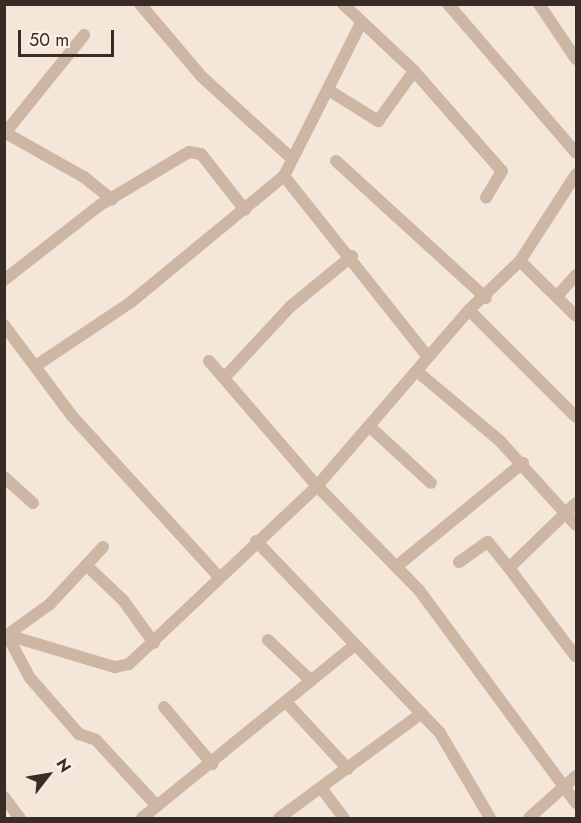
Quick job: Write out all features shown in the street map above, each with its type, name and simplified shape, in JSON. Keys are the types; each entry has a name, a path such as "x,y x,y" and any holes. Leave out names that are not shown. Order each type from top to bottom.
{"street":[{"path":"140,4 201,76 290,157"},
{"path":"343,4 414,71 502,171 486,198"},
{"path":"448,4 576,153"},
{"path":"539,4 576,59"},
{"path":"37,364 130,302 284,176 290,157 330,91 361,23"},
{"path":"84,35 5,132 84,177 112,200"},
{"path":"330,91 378,121 414,71"},
{"path":"4,280 112,200 196,150 245,210"},
{"path":"336,161 486,298"},
{"path":"6,635 115,667 129,663 154,643 218,576 317,486 418,373 427,356 469,310 486,298 520,261 576,174"},
{"path":"284,176 352,256 427,356"},
{"path":"224,378 291,306 352,256"},
{"path":"520,261 558,295 576,316"},
{"path":"558,295 576,275"},
{"path":"469,310 576,417"},
{"path":"4,325 37,364 72,416 218,576"},
{"path":"209,361 317,486 397,566 462,643 576,803"},
{"path":"418,373 523,463 576,525"},
{"path":"369,426 431,483"},
{"path":"397,566 523,463"},
{"path":"4,477 33,503"},
{"path":"509,568 576,503"},
{"path":"256,541 454,749 491,817"},
{"path":"459,562 488,542 576,657"},
{"path":"6,635 50,604 103,547"},
{"path":"86,565 123,600 154,643"},
{"path":"6,635 30,678 79,734 96,740 157,806"},
{"path":"268,640 311,681"},
{"path":"142,819 355,645"},
{"path":"286,702 348,769"},
{"path":"164,706 212,764"},
{"path":"279,819 422,713"},
{"path":"529,819 576,776"},
{"path":"322,789 344,819"},
{"path":"5,797 20,819"}]}
